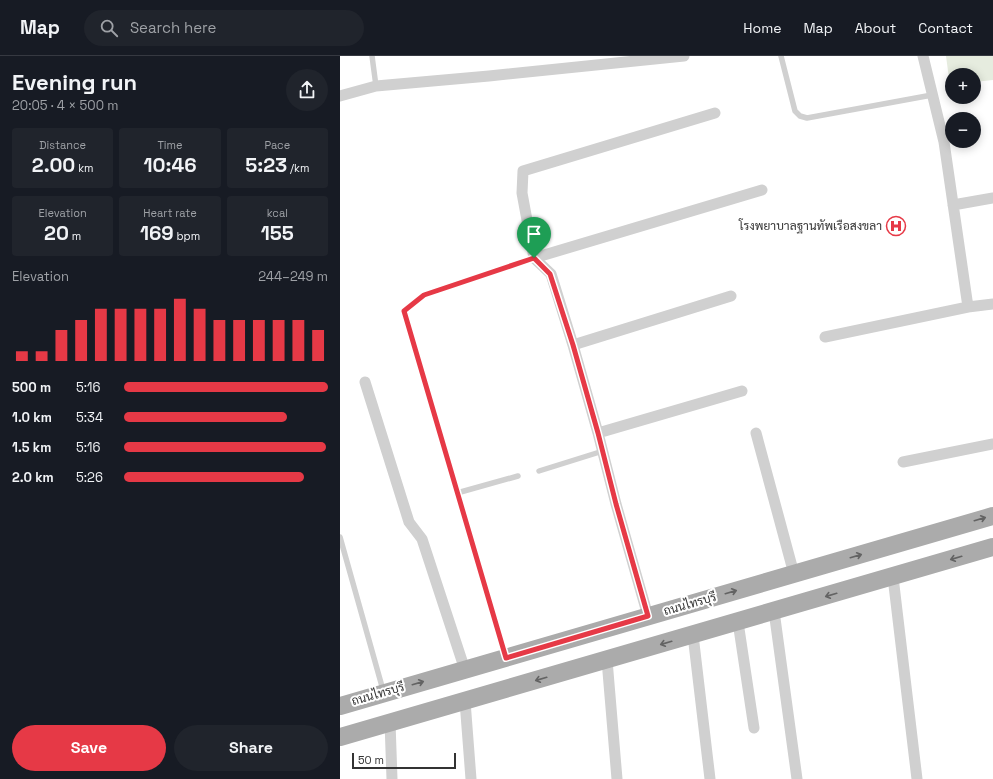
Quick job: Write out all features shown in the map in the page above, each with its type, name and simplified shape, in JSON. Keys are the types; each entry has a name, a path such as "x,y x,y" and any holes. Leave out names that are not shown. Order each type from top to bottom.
{"main road":[{"name":"ถนนไทรบุรี","path":"340,706 383,692 465,670 993,516"},
{"path":"340,737 993,547"}],"street":[{"path":"340,96 376,86 684,56"},
{"path":"923,56 944,142 968,307"},
{"path":"648,616 573,345 550,274 534,258 522,193 523,171 715,113"},
{"path":"534,258 762,190"},
{"path":"953,205 993,198"},
{"path":"573,345 731,296"},
{"path":"825,338 968,307 993,304"},
{"path":"365,382 409,522 422,539 465,670"},
{"path":"598,433 742,391"},
{"path":"756,434 794,574"},
{"path":"903,462 993,444"},
{"path":"893,576 917,779"},
{"path":"774,611 797,779"},
{"path":"738,622 754,728"},
{"path":"692,635 710,779"},
{"path":"606,660 617,779"},
{"path":"465,701 471,779"},
{"path":"390,722 392,779"}],"lane":[{"path":"372,56 376,86"},
{"path":"781,56 795,111 800,116 807,118 932,95"},
{"path":"506,658 404,311 424,295 534,258"},
{"path":"539,471 603,451"},
{"path":"458,493 518,476"},
{"path":"340,537 383,692"}],"shaded area":[{"path":"946,56 993,56 993,80 981,81 981,68 948,68"}],"place":[{"name":"โรงพยาบาลฐานทัพเรือสงขลา","path":"896,226"}],"route":[{"path":"534,258 550,274 573,345 648,616 506,658 404,311 424,295 534,258"}]}
